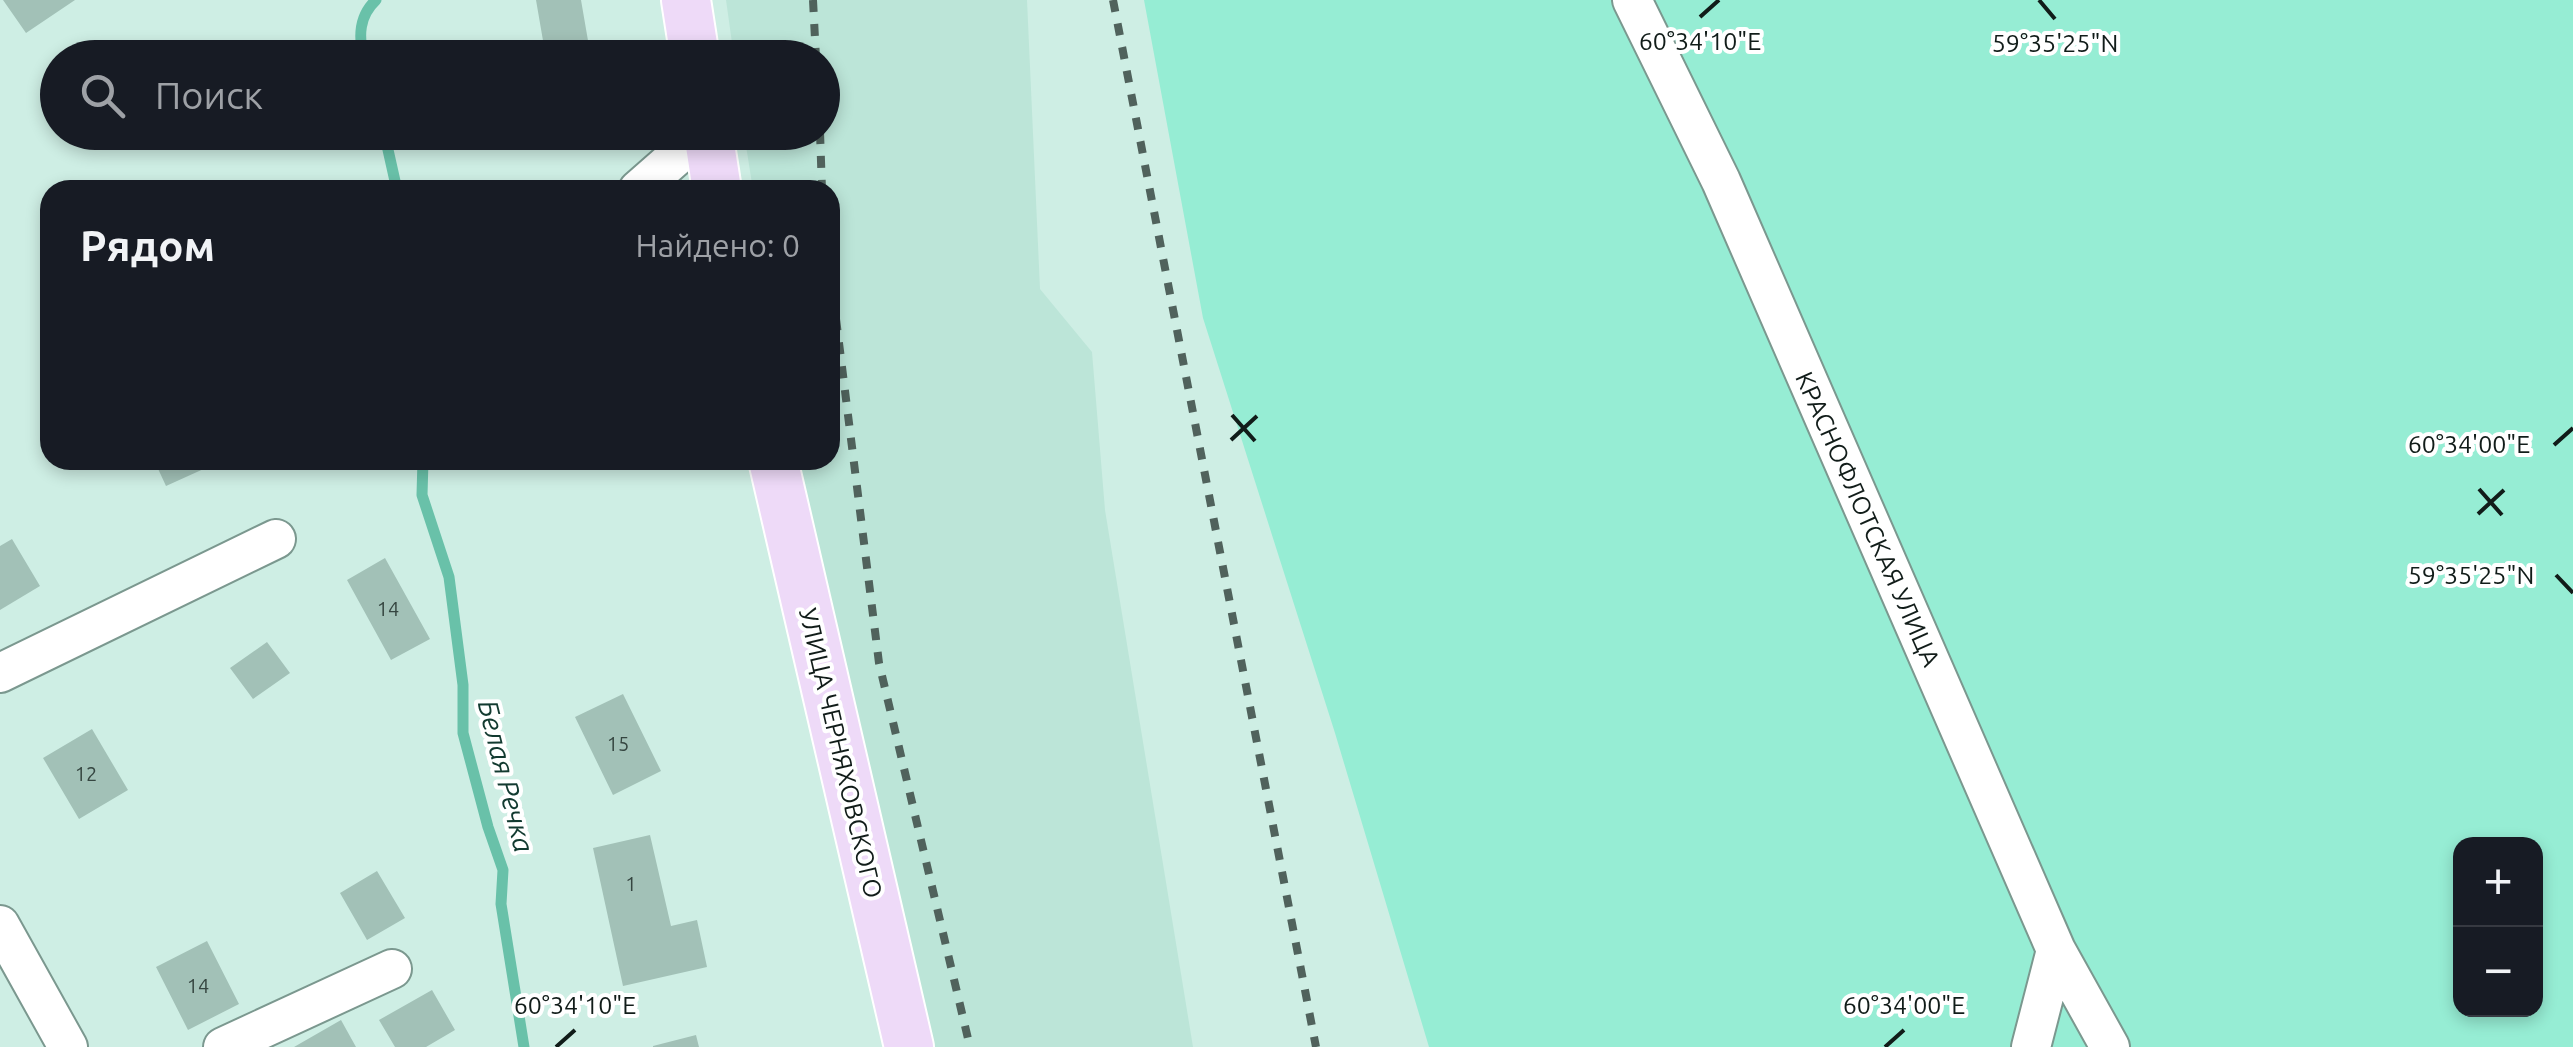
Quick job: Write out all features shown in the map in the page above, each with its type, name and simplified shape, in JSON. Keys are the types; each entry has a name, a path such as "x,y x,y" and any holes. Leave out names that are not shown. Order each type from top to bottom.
{"main road":[{"path":"686,0 693,40"},
{"path":"709,150 715,180"},
{"name":"УЛИЦА ЧЕРНЯХОВСКОГО","path":"775,470 908,1047"}],"street":[{"name":"КРАСНОФЛОТСКАЯ УЛИЦА","path":"1632,0 1721,181 2056,950 2110,1047"},
{"path":"650,180 685,150"},
{"path":"0,673 276,539"},
{"path":"0,925 68,1047"},
{"path":"2031,1047 2056,950"},
{"path":"223,1047 392,969"}],"shaded area":[{"path":"726,0 1027,0 1040,289 1092,352 1105,510 1193,1047 934,1047 819,575 800,470 840,470 840,180 751,180 747,150 840,150 840,40 732,40"}],"green space":[{"path":"1144,0 2573,0 2573,1047 1429,1047 1335,733 1203,318"}],"building":[{"path":"3,0 75,0 26,33"},
{"path":"536,0 581,0 588,40 543,40"},
{"path":"159,470 201,470 166,486"},
{"path":"12,539 40,586 0,610 0,546"},
{"path":"385,558 430,639 391,660 347,580"},
{"path":"267,642 290,673 253,699 230,668"},
{"path":"623,694 661,771 613,795 575,717"},
{"path":"92,729 128,790 79,819 43,758"},
{"path":"650,835 671,926 697,920 707,967 623,986 593,848"},
{"path":"377,871 405,918 367,940 340,893"},
{"path":"207,941 239,1004 188,1030 156,967"},
{"path":"432,990 455,1030 426,1047 395,1047 379,1020"},
{"path":"341,1020 356,1047 294,1047"},
{"path":"696,1035 699,1047 653,1047 653,1046"}],"waterway":[{"name":"Белая Речка","path":"361,40 366,13 376,0"},
{"name":"Белая Речка","path":"388,150 395,180"},
{"name":"Белая Речка","path":"423,470 422,495 449,577 463,685 463,733 503,870 501,904 524,1047"}],"railway":[{"path":"813,0 815,40"},
{"path":"1113,0 1316,1047"},
{"path":"821,150 822,180"},
{"path":"840,351 879,663 970,1047"}]}
